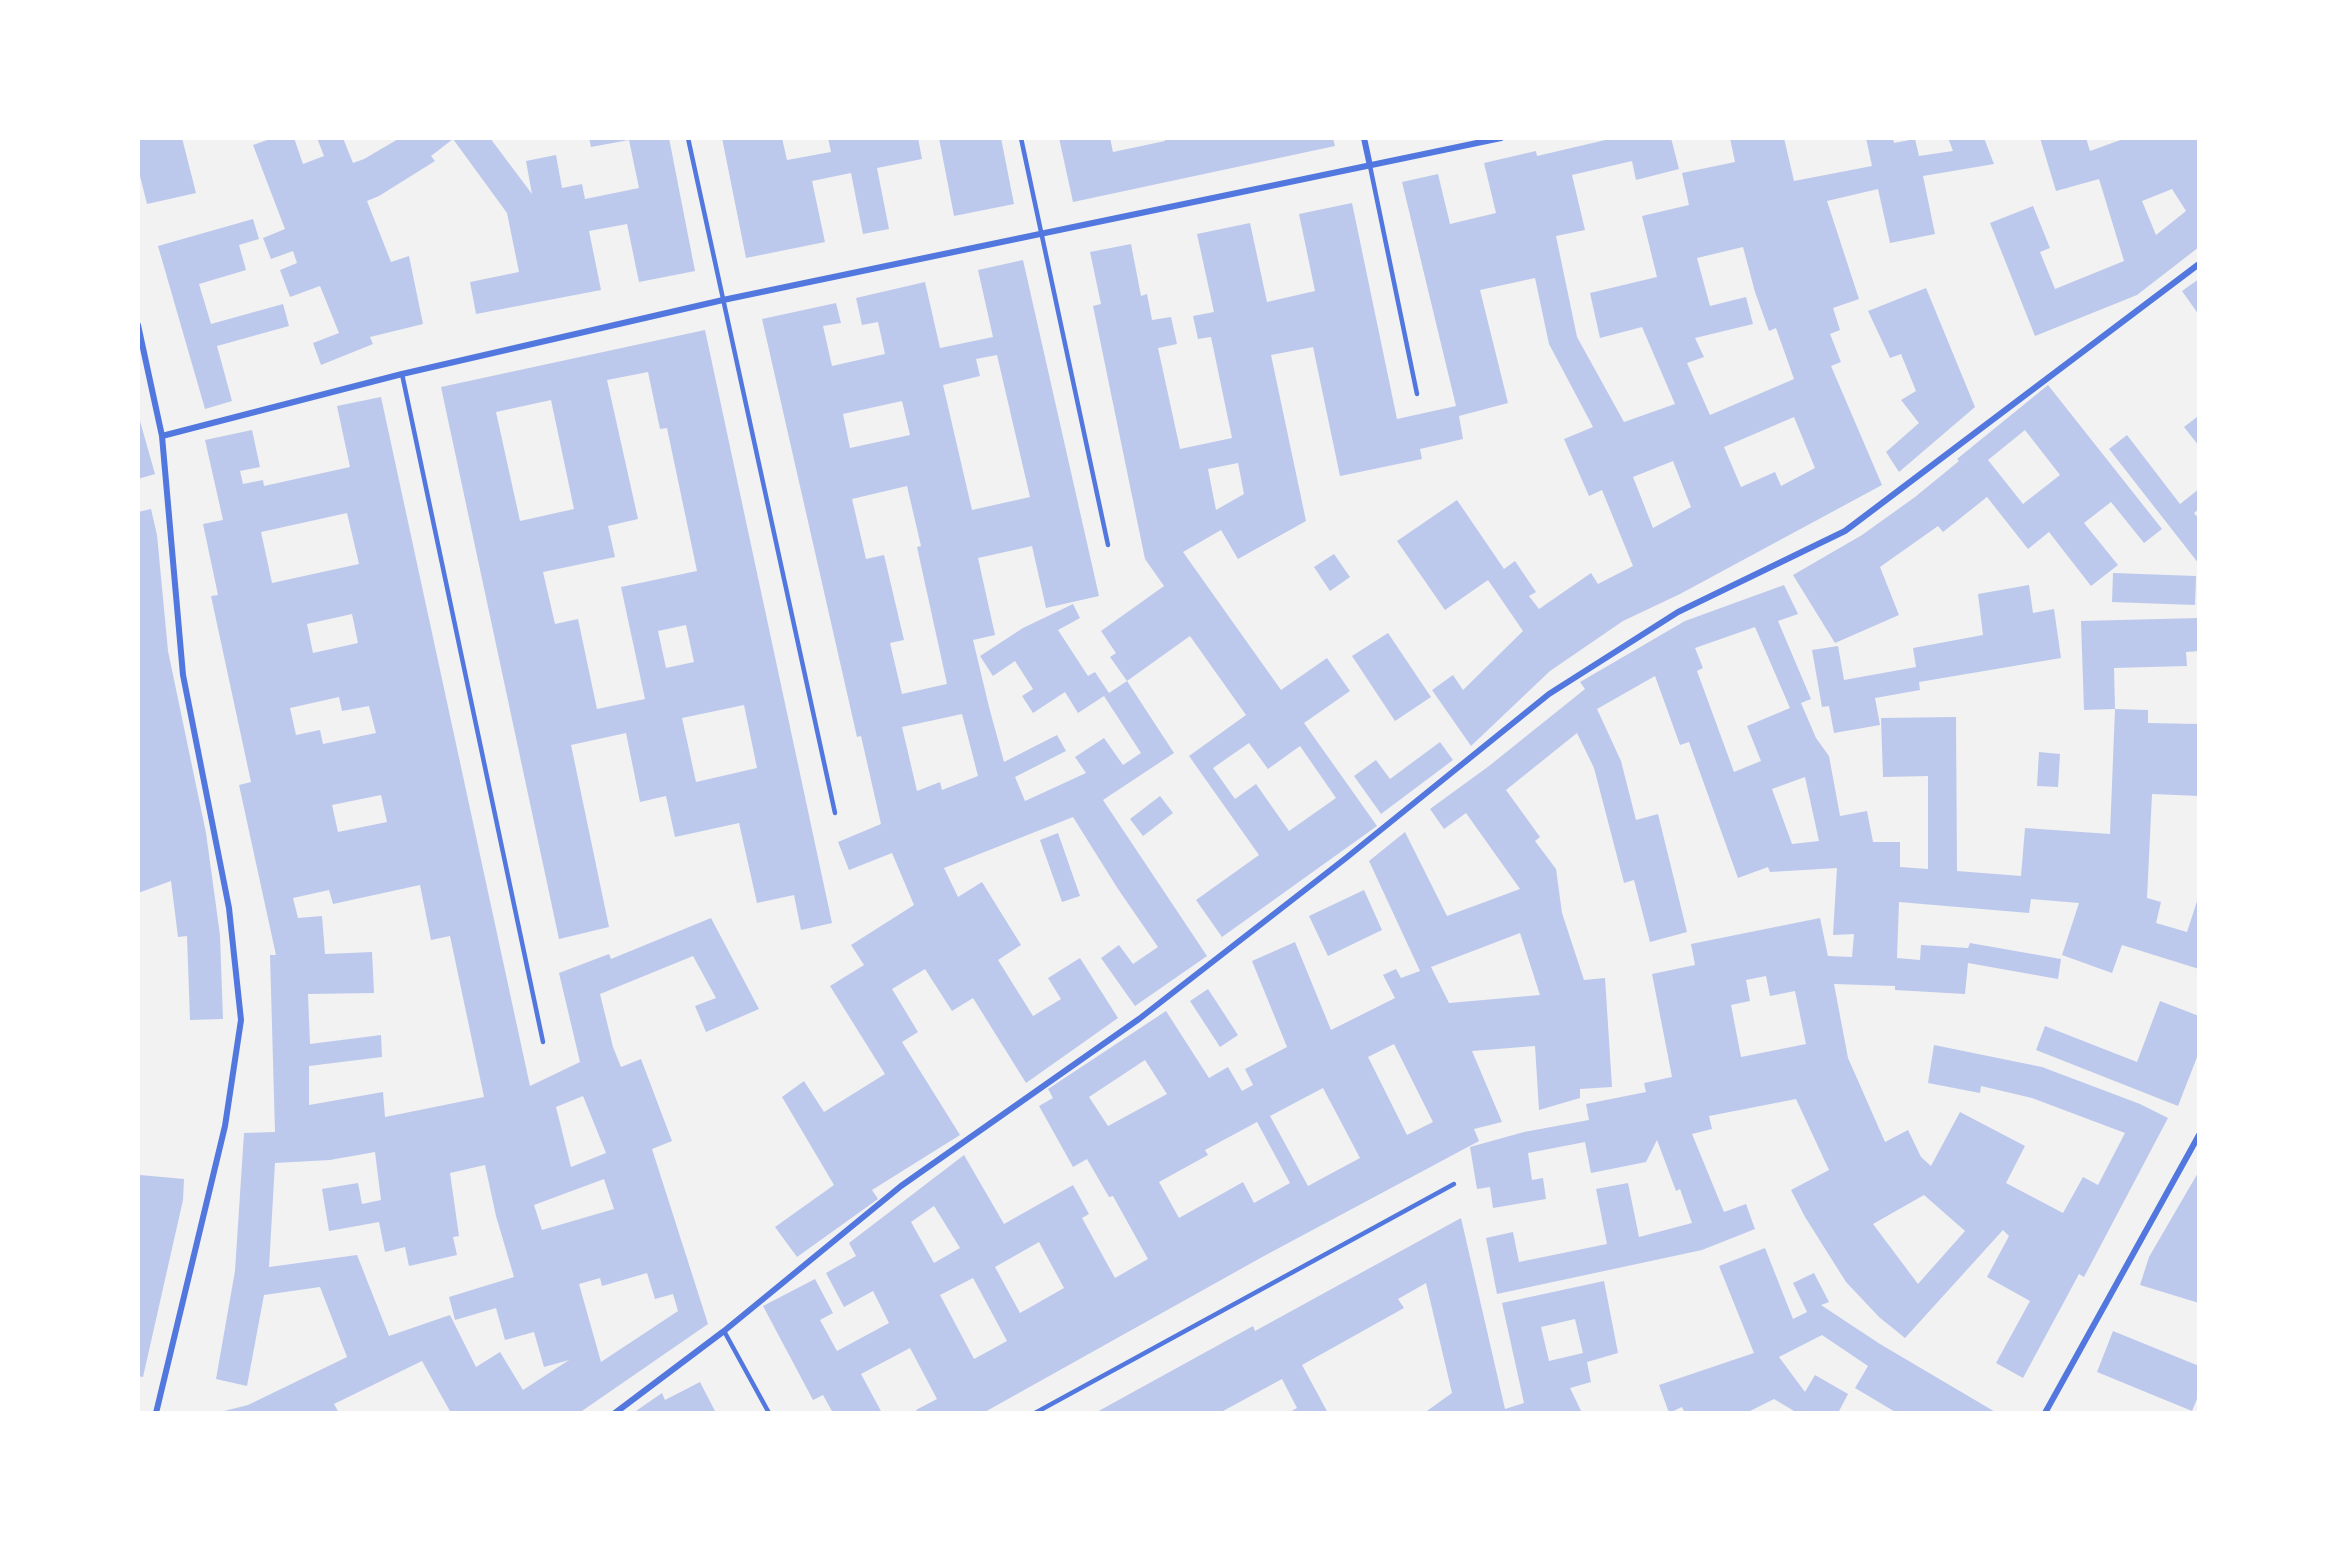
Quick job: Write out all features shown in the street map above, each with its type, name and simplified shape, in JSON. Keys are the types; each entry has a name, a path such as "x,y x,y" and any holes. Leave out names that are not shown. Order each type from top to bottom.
{"street":[{"path":"1364,138 1370,166"},
{"path":"162,436 402,374 723,300 1501,138"},
{"path":"615,1413 724,1331 901,1186 1139,1019 1346,858 1549,694 1678,612 1845,531 2199,264"},
{"path":"138,325 162,436 183,675 229,908 241,1020 225,1126 156,1413"},
{"path":"2045,1413 2199,1135"}],"lane":[{"path":"688,138 835,813"},
{"path":"1021,138 1108,544"},
{"path":"1370,166 1417,394"},
{"path":"402,374 543,1042"},
{"path":"1035,1413 1454,1184"},
{"path":"724,1331 769,1413"}],"building":[{"path":"138,138 182,138 196,193 147,204 138,168"},
{"path":"273,138 294,138 303,164 324,156 317,138 343,138 353,163 400,138 490,138 532,194 526,161 556,155 562,188 582,184 585,199 639,188 629,140 591,147 589,138 669,138 695,271 639,282 627,224 589,231 601,290 476,314 470,282 519,272 507,213 453,139 431,156 435,161 367,201 391,262 409,256 423,324 370,337 373,344 321,365 313,343 339,333 320,286 290,297 280,270 297,263 293,251 271,259 263,238 285,229 253,145"},
{"path":"722,138 782,138 787,160 831,152 828,138 918,138 922,159 877,168 889,229 863,234 851,173 812,181 825,242 746,258"},
{"path":"939,138 1001,138 1014,204 954,216"},
{"path":"1059,138 1110,138 1113,152 1165,141 1164,138 1333,138 1335,146 1073,202"},
{"path":"1614,138 1671,138 1679,169 1636,180 1632,161 1572,175 1585,230 1556,236 1577,337 1624,422 1675,404 1642,327 1600,338 1590,293 1657,277 1642,216 1689,205 1682,173 1735,162 1730,138 1784,138 1794,181 1872,166 1866,138 1893,138 1894,143 1915,139 1919,156 1953,151 1948,138 1984,138 1994,164 1923,176 1935,234 1890,243 1878,189 1827,201 1859,299 1833,308 1840,330 1830,334 1841,362 1831,366 1882,485 1680,594 1623,621 1550,671 1471,746 1432,690 1453,675 1463,690 1523,631 1488,580 1445,610 1397,541 1457,500 1504,569 1515,561 1536,592 1529,596 1539,609 1591,573 1598,584 1633,566 1602,490 1589,496 1564,439 1593,427 1549,344 1535,278 1480,290 1508,403 1459,416 1463,439 1420,449 1422,459 1340,476 1313,347 1271,355 1306,521 1238,559 1221,530 1183,552 1281,690 1327,658 1350,691 1304,723 1377,826 1222,937 1196,900 1259,855 1189,756 1246,715 1190,636 1127,681 1110,657 1116,653 1101,631 1164,586 1145,559 1093,306 1101,304 1090,252 1131,244 1141,296 1147,294 1152,320 1171,317 1177,344 1158,348 1180,449 1232,438 1211,337 1198,339 1193,316 1214,312 1197,234 1250,223 1267,302 1315,291 1299,214 1352,203 1397,419 1456,406 1402,182 1438,174 1450,224 1496,213 1484,163 1536,151 1537,156","holes":["1743,247 1755,292 1769,331 1776,328 1794,379 1710,415 1687,363 1704,357 1695,338 1753,324 1746,297 1710,306 1697,258","1794,417 1815,468 1781,486 1775,472 1741,487 1724,447","1673,461 1691,507 1653,528 1633,477","1238,463 1244,494 1216,510 1208,469","1249,743 1268,769 1300,746 1336,798 1289,831 1256,784 1235,799 1213,768"]},
{"path":"2040,138 2086,138 2090,151 2126,138 2199,138 2199,247 2137,295 2035,336 1990,223 2033,206 2050,248 2040,252 2055,289 2124,261 2099,179 2056,191","holes":["2172,189 2186,211 2156,235 2142,201"]},
{"path":"253,219 259,239 239,245 246,270 199,284 211,324 283,304 289,326 217,346 232,401 205,409 158,246"},
{"path":"1023,260 1099,596 1046,608 1032,546 978,558 995,635 973,640 1004,762 1057,735 1066,751 1015,777 1025,801 1086,773 1075,757 1104,738 1123,765 1141,753 1104,696 1078,713 1065,692 1033,713 1022,696 1033,689 1015,661 993,676 980,656 1023,628 1073,604 1080,618 1058,630 1088,676 1095,672 1109,693 1127,681 1174,753 1103,800 1207,956 1135,1006 1101,958 1119,945 1133,964 1158,947 1073,817 944,868 958,897 982,882 1021,945 998,960 1033,1016 1061,999 1048,978 1080,958 1118,1018 1026,1083 973,998 952,1011 925,969 892,989 918,1032 902,1042 960,1135 872,1190 878,1199 797,1257 775,1227 834,1185 782,1097 804,1081 824,1112 885,1074 830,986 864,965 851,945 914,905 892,853 849,870 838,842 881,824 861,736 857,737 762,319 836,303 841,323 823,326 832,366 885,354 878,322 862,325 856,298 925,282 940,348 993,337 978,270","holes":["997,355 1030,497 972,510 943,385 980,376 976,359","902,401 910,435 850,448 843,414","907,486 921,546 917,547 947,684 902,694 890,643 904,640 884,555 866,559 852,499","962,714 978,776 942,790 940,782 917,791 902,727"]},
{"path":"2199,279 2199,315 2182,291"},
{"path":"1926,288 1975,407 1899,472 1886,452 1919,423 1901,400 1916,391 1901,354 1890,358 1868,311"},
{"path":"705,330 832,923 801,930 794,895 757,903 739,823 675,837 666,796 640,802 626,733 571,745 609,927 559,939 441,387","holes":["648,372 660,429 667,428 697,571 621,587 645,699 597,709 578,619 555,624 543,572 615,557 608,526 638,519 607,380","551,400 574,509 520,521 496,412","686,625 694,662 666,668 658,631","744,705 757,768 696,782 682,718"]},
{"path":"2048,385 2162,529 2144,543 2111,502 2084,523 2118,565 2091,586 2049,532 2028,549 1987,497 1943,532 1938,526 1880,567 1899,615 1835,643 1793,575 1862,535 1915,497 1959,461 1957,459","holes":["2025,430 2060,475 2023,504 1988,460"]},
{"path":"381,397 530,1086 580,1062 559,973 609,954 611,959 711,918 759,1009 706,1032 695,1006 716,998 693,956 600,994 613,1047 621,1067 641,1059 672,1141 652,1149 708,1324 579,1413 451,1413 422,1361 334,1404 339,1413 216,1413 248,1405 347,1357 320,1287 264,1295 247,1386 216,1379 235,1271 244,1133 275,1132 270,955 276,955 239,785 251,782 211,596 218,595 203,524 223,520 205,440 252,430 260,467 240,471 243,484 263,480 264,486 350,467 337,406","holes":["347,513 359,564 272,583 261,532","352,614 358,643 313,653 307,624","339,697 342,711 369,706 376,733 323,744 320,730 296,735 290,708","381,795 387,822 338,832 332,805","420,885 431,940 450,936 484,1097 385,1117 383,1092 309,1105 309,1066 382,1057 381,1035 310,1044 308,994 374,993 372,952 325,954 322,916 298,918 293,898 329,890 333,904","583,1096 606,1153 571,1167 556,1107","375,1152 381,1200 362,1204 358,1183 322,1189 329,1231 379,1222 385,1252 405,1247 409,1266 457,1255 453,1237 459,1236 450,1173 485,1165 496,1216 514,1277 449,1297 455,1320 496,1308 505,1340 534,1332 544,1367 569,1360 523,1390 500,1352 476,1367 450,1315 389,1336 357,1255 269,1267 275,1163 330,1160","604,1179 614,1209 542,1230 534,1205","647,1273 655,1299 673,1294 678,1311 601,1362 579,1284 600,1278 602,1286"]},
{"path":"138,414 155,474 138,479"},
{"path":"2197,417 2199,419 2199,446 2184,427"},
{"path":"2127,435 2180,504 2199,489 2199,509 2194,513 2199,519 2199,564 2109,449"},
{"path":"151,509 157,535 168,651 206,833 220,935 223,1019 190,1020 187,936 178,937 171,881 138,893 138,512"},
{"path":"1334,554 1350,577 1330,591 1314,567"},
{"path":"2113,573 2196,576 2195,605 2112,602"},
{"path":"1784,585 1798,614 1778,621 1811,699 1801,703 1816,738 1829,756 1840,816 1867,811 1873,842 1900,842 1900,867 1928,869 1928,776 1883,777 1881,718 1956,717 1957,871 2021,876 2025,828 2110,834 2115,709 2148,710 2148,723 2199,724 2199,796 2152,794 2147,898 2161,902 2156,923 2187,932 2199,895 2199,969 2122,945 2112,973 2062,955 2079,903 2031,899 2029,913 1899,902 1897,958 1920,960 1921,945 1968,948 1970,943 2061,959 2058,979 1968,963 1965,994 1895,990 1895,986 1834,984 1848,1058 1885,1142 1908,1130 1921,1157 1931,1166 1960,1112 2025,1146 2006,1183 2063,1213 2083,1177 2098,1185 2125,1133 2032,1098 1981,1086 1980,1093 1928,1083 1934,1045 2042,1067 2140,1104 2168,1118 2084,1277 2079,1274 2023,1378 1996,1363 2030,1301 1987,1277 2009,1236 2003,1230 1905,1338 1879,1317 1846,1282 1805,1217 1791,1190 1829,1170 1796,1099 1709,1116 1712,1129 1692,1134 1724,1212 1746,1204 1755,1229 1702,1250 1497,1294 1486,1238 1513,1232 1519,1262 1607,1244 1596,1189 1628,1183 1639,1237 1692,1223 1680,1189 1676,1191 1657,1140 1646,1162 1591,1173 1585,1142 1528,1153 1532,1180 1543,1178 1546,1199 1493,1208 1490,1187 1477,1189 1470,1147 1524,1132 1589,1120 1586,1104 1646,1092 1644,1083 1672,1077 1652,974 1695,965 1691,944 1820,918 1828,956 1852,957 1854,934 1833,935 1837,868 1770,872 1768,867 1738,878 1689,742 1680,745 1655,676 1597,709 1621,761 1636,820 1658,814 1687,932 1650,942 1634,880 1624,883 1594,768 1577,733 1506,790 1540,837 1535,841 1556,869 1562,913 1584,980 1605,978 1612,1087 1580,1089 1580,1098 1539,1110 1535,1046 1472,1051 1502,1122 1474,1129 1479,1141 1264,1256 983,1413 976,1411 972,1413 918,1413 916,1410 937,1399 910,1348 861,1374 882,1413 833,1413 823,1395 813,1400 763,1306 815,1279 833,1313 820,1320 837,1351 889,1323 873,1291 844,1307 826,1273 856,1256 849,1243 964,1155 1004,1224 1073,1185 1089,1214 1082,1218 1115,1278 1148,1259 1113,1196 1109,1197 1087,1159 1073,1167 1039,1106 1053,1098 1048,1089 1166,1011 1209,1078 1228,1067 1242,1091 1253,1085 1245,1069 1287,1047 1252,961 1295,942 1331,1030 1395,998 1383,975 1396,969 1401,978 1420,971 1369,861 1405,832 1447,916 1520,889 1466,813 1444,829 1430,809 1489,766 1585,689 1580,682 1685,621","holes":["1755,627 1790,708 1747,726 1761,761 1734,772 1697,671 1703,668 1695,648","1805,777 1819,841 1792,844 1772,789","1520,933 1540,995 1449,1003 1431,967","1766,976 1770,996 1795,991 1806,1044 1741,1057 1731,1005 1750,1001 1746,980","1394,1044 1433,1122 1407,1135 1368,1057","1145,1060 1167,1094 1108,1126 1089,1097","1323,1088 1360,1158 1308,1186 1270,1116","1257,1122 1290,1183 1254,1203 1243,1182 1179,1218 1159,1182 1208,1155 1205,1150","1924,1195 1965,1231 1918,1284 1873,1224","934,1206 960,1248 934,1263 911,1222","1039,1242 1064,1288 1020,1313 995,1267","973,1278 1007,1341 974,1359 940,1295"]},
{"path":"2029,585 2033,613 2054,609 2061,658 1919,682 1920,690 1875,698 1880,725 1834,733 1829,706 1822,707 1812,650 1838,646 1844,680 1916,667 1913,648 1983,635 1978,594"},
{"path":"2199,618 2199,651 2186,652 2187,666 2114,668 2115,709 2084,710 2081,621"},
{"path":"1388,633 1431,697 1395,721 1352,656"},
{"path":"1440,742 1453,760 1381,814 1354,776 1376,760 1390,779"},
{"path":"2039,752 2060,754 2058,787 2037,786"},
{"path":"1160,796 1173,813 1143,836 1130,819"},
{"path":"1058,833 1080,896 1062,902 1040,840"},
{"path":"1364,890 1382,930 1328,956 1309,916"},
{"path":"1208,989 1238,1035 1220,1047 1190,1001"},
{"path":"2160,1001 2199,1016 2199,1052 2178,1106 2036,1050 2045,1026 2137,1062"},
{"path":"2199,1171 2199,1303 2140,1285 2149,1257"},
{"path":"140,1175 184,1179 183,1200 143,1377 138,1376"},
{"path":"1461,1218 1505,1409 1524,1403 1502,1303 1604,1281 1618,1353 1587,1362 1591,1382 1570,1388 1582,1413 1424,1413 1452,1393 1426,1283 1398,1299 1404,1308 1302,1365 1328,1413 1288,1413 1297,1408 1282,1379 1223,1411 1224,1413 1095,1413 1253,1326 1255,1331","holes":["1575,1319 1583,1353 1549,1361 1541,1327"]},
{"path":"1765,1248 1793,1319 1807,1312 1793,1283 1814,1273 1829,1302 1821,1305 1880,1344 1997,1413 1897,1413 1855,1388 1868,1366 1822,1335 1779,1357 1805,1392 1815,1375 1848,1394 1838,1413 1793,1413 1794,1411 1774,1399 1746,1413 1685,1413 1682,1407 1669,1413 1659,1385 1754,1353 1719,1266"},
{"path":"2113,1331 2199,1366 2199,1394 2192,1411 2097,1372"},
{"path":"700,1382 716,1413 633,1413 662,1393 665,1400"}]}
